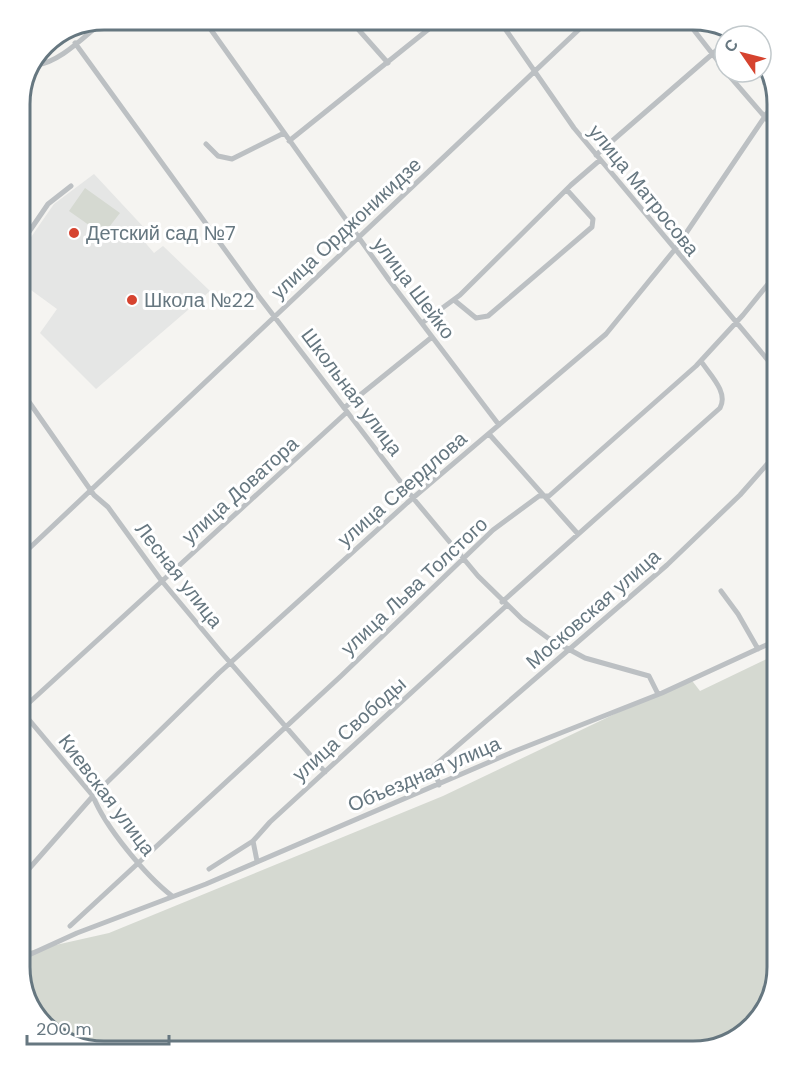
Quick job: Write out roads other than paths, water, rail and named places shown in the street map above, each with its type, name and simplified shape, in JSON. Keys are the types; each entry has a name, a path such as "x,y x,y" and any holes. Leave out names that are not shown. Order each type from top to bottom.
{"street":[{"name":"улица Шейко","path":"211,30 358,237 499,425"},
{"path":"359,30 388,63"},
{"path":"289,141 428,30"},
{"name":"улица Матросова","path":"506,30 598,157 767,359"},
{"name":"улица Орджоникидзе","path":"30,547 578,30"},
{"path":"422,323 454,300 598,157 712,54 694,30"},
{"path":"42,64 91,31"},
{"name":"Школьная улица","path":"75,43 274,316 463,560 504,604 539,632 595,662 649,676 658,694"},
{"path":"737,84 767,120"},
{"name":"улица Свердлова","path":"30,868 93,796 230,662 413,498 606,334 676,248 767,114"},
{"path":"206,144 218,156 232,159 284,134"},
{"path":"30,230 48,204 71,186"},
{"path":"454,300 476,318 488,316 592,227 592,219 567,190"},
{"name":"улица Льва Толстого","path":"70,926 285,728 493,530 540,496 546,496 701,362 767,285"},
{"name":"улица Доватора","path":"30,701 346,410 432,337"},
{"name":"улица Свободы","path":"209,869 253,841 578,534 721,406 721,392 701,362"},
{"name":"Лесная улица","path":"30,403 91,489 137,544 161,580 285,728 325,772"},
{"path":"489,434 578,534"},
{"name":"Московская улица","path":"439,784 434,766 560,660 568,649 693,541 740,495 767,464"},
{"path":"721,591 738,614 758,649"},
{"name":"Объездная улица","path":"30,954 57,941 257,861 515,750 658,694 767,645"},
{"name":"Киевская улица","path":"30,722 93,796 99,811 153,880 172,896"},
{"path":"253,841 257,861"}],"place":[{"name":"Детский сад №7","path":"74,233"},
{"name":"Школа №22","path":"132,300"}]}
